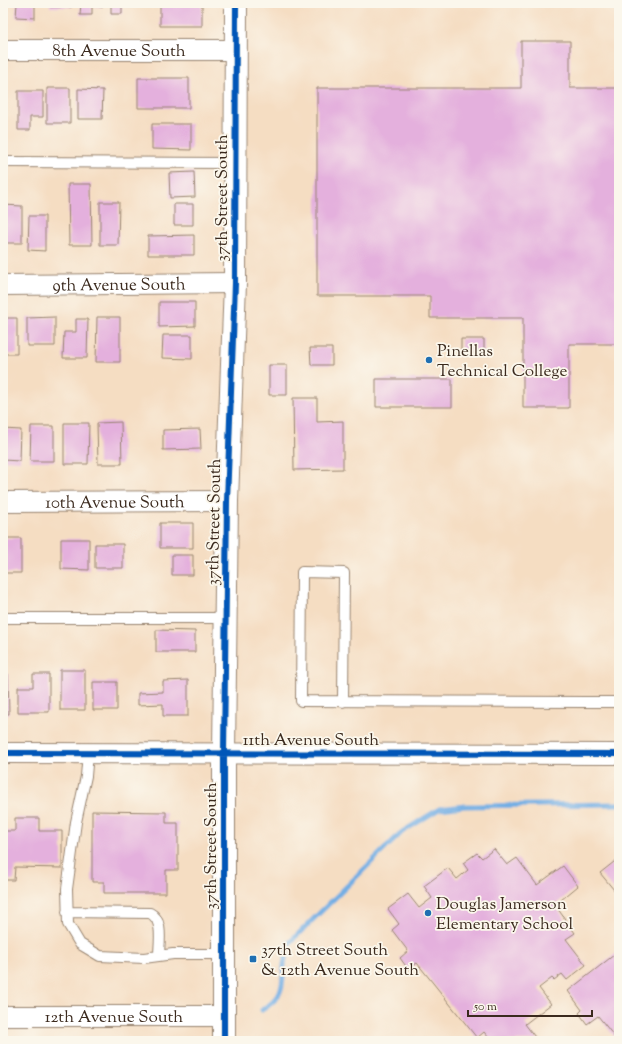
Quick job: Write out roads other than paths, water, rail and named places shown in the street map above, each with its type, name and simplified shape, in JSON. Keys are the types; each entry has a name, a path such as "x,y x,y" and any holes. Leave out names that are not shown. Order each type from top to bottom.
{"street":[{"name":"37th Street South","path":"224,1041 224,753 227,501 235,283 236,3"},
{"name":"8th Avenue South","path":"3,50 236,50"},
{"name":"9th Avenue South","path":"3,284 235,283"},
{"name":"10th Avenue South","path":"3,502 227,501"},
{"name":"11th Avenue South","path":"3,753 619,754"},
{"name":"12th Avenue South","path":"3,1016 224,1016"}],"lane":[{"path":"3,162 235,163"},
{"path":"343,702 344,573 302,572 301,702 343,702 619,702"},
{"path":"3,618 226,618"},
{"path":"88,753 86,776 76,822 67,889 68,924 80,944 100,956 144,958 173,954 224,954"},
{"path":"67,912 150,913 157,917 159,926 159,956"}],"waterway":[{"path":"262,1010 278,996 282,986 284,962 289,943 402,832 439,809 465,806 619,804"}],"place":[{"name":"Pinellas Technical College","path":"429,360"},
{"name":"Douglas Jamerson Elementary School","path":"428,913"},
{"name":"37th Street South & 12th Avenue South","path":"253,959"}]}
